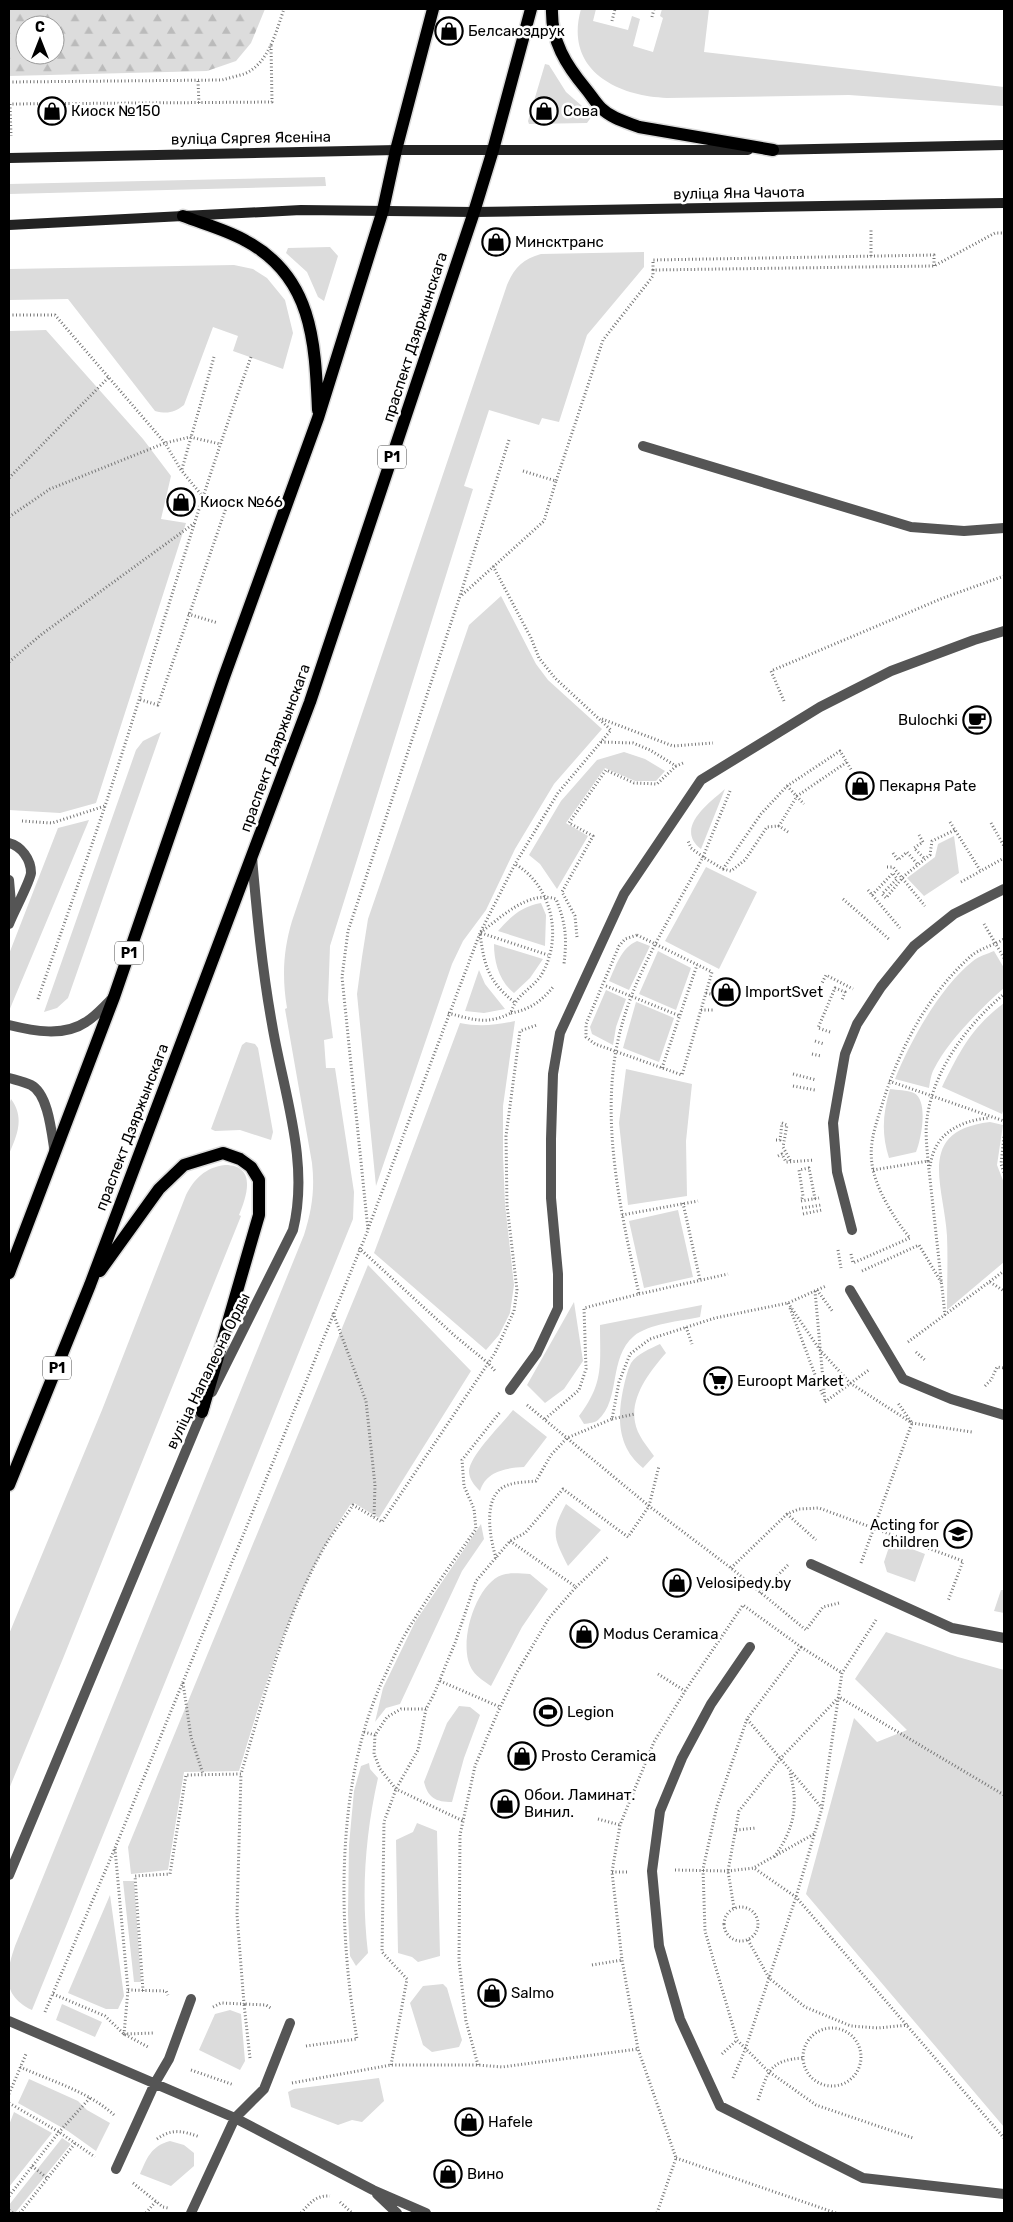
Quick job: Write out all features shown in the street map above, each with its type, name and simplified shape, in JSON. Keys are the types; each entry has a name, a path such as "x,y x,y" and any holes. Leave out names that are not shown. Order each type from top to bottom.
{"main road":[{"name":"Р1","path":"9,1273 114,997 241,630 318,418 383,210 396,150 434,9"},
{"name":"праспект Дзяржынскага","path":"9,1485 90,1285 310,702 474,212 493,150 531,9"},
{"path":"552,9 552,23 558,50 601,108 618,120 639,127 773,150"},
{"path":"493,150 773,150 1004,145"},
{"name":"вуліца Сяргея Ясеніна","path":"10,158 396,150 493,150"},
{"name":"вуліца Яна Чачота","path":"474,212 1004,203"},
{"path":"9,225 301,210 474,212"},
{"path":"183,216 246,240 264,252 282,269 296,288 307,314 312,338 318,418"},
{"path":"90,1285 159,1189 184,1165 223,1153 240,1159 252,1167 259,1180 259,1215 202,1412"}],"street":[{"path":"643,446 911,527 964,531 1004,528"},
{"path":"510,1390 537,1353 558,1308 558,1274 551,1198 550,1139 553,1074 560,1032 624,894 702,780 820,707 891,671 974,640 1004,631"},
{"path":"9,843 23,851 29,862 31,874 9,924"},
{"name":"вуліца Напалеона Орды","path":"9,1875 202,1412 293,1230 298,1211 300,1187 296,1156 261,959 252,857"},
{"path":"9,880 11,903 9,918"},
{"path":"852,1230 837,1172 833,1123 845,1054 857,1024 881,987 914,946 954,914 1004,889"},
{"path":"9,1025 27,1029 60,1032 86,1022 114,997"},
{"path":"9,1078 33,1086 41,1097 47,1111 55,1155"},
{"path":"850,1290 903,1378 951,1399 1004,1415"},
{"path":"811,1564 952,1628 1004,1638"},
{"path":"750,1647 711,1704 682,1758 660,1811 652,1871 659,1946 666,1973 680,2019 720,2106 863,2178 1004,2194"},
{"path":"116,2169 168,2059 190,1999"},
{"path":"9,2021 235,2118 373,2190 426,2213"},
{"path":"191,2213 235,2118 264,2089 290,2023"},
{"path":"373,2190 397,2213"}],"path":[{"path":"9,82 222,80 246,73 261,61 271,45 284,9"},
{"path":"612,20 615,9"},
{"path":"652,17 654,9"},
{"path":"10,158 9,104 272,102 271,45"},
{"path":"198,81 198,104"},
{"path":"653,270 934,266 995,233 1004,233"},
{"path":"460,596 544,521 603,340 653,276 653,260 934,255 934,266"},
{"path":"9,315 55,315 165,442 182,470 204,498 227,505 158,705 138,699"},
{"path":"182,470 214,357"},
{"path":"38,999 105,806 220,444 251,357"},
{"path":"9,478 109,377"},
{"path":"9,517 50,488 165,442 190,437 220,444"},
{"path":"491,495 509,440"},
{"path":"523,471 556,482"},
{"path":"9,662 42,634 196,522"},
{"path":"368,1230 448,1013 480,933 515,864 558,793 611,730 555,678 539,658 531,638 493,566"},
{"path":"786,704 771,671 943,598 1004,576"},
{"path":"188,614 241,630"},
{"path":"601,719 673,746 720,742 711,747"},
{"path":"600,742 633,743 650,750 676,766"},
{"path":"723,869 761,814 787,786 840,751 852,771"},
{"path":"577,942 575,916 562,892 593,836 569,823 606,770 634,783 657,784 676,766 685,761"},
{"path":"779,826 797,796 847,762"},
{"path":"639,1294 622,1215 612,1135 613,1074 621,1028 632,996 656,945 703,858 733,782"},
{"path":"787,786 804,804"},
{"path":"17,821 52,823 105,806"},
{"path":"950,822 980,870"},
{"path":"992,823 1004,846"},
{"path":"688,838 691,848 703,858 723,869 731,871 745,860 767,827 779,826 788,832"},
{"path":"872,895 893,873 897,879 882,894 886,898 902,879 930,854 932,841 955,830"},
{"path":"919,835 923,842 914,848 924,859"},
{"path":"893,853 898,860 907,852 918,865"},
{"path":"511,1013 514,1002 543,972 553,929 546,896 537,882 515,864"},
{"path":"887,867 893,867 927,909"},
{"path":"868,890 900,929"},
{"path":"480,933 518,905 546,896 556,899 565,921 567,934 563,971"},
{"path":"843,899 891,941"},
{"path":"480,933 548,955"},
{"path":"480,933 483,961 490,976 499,990 514,1002"},
{"path":"637,935 656,945 712,972 682,1075 595,1044 586,1037 586,1024 618,946 625,939 637,935"},
{"path":"848,1245 853,1263 910,1238 898,1224 873,1170 872,1138 889,1081 906,1041 950,976 972,955 1004,939"},
{"path":"662,1068 697,965"},
{"path":"816,995 826,975 856,990"},
{"path":"603,984 680,1016"},
{"path":"448,1013 470,1019 495,1021 511,1013 524,1011 536,1004 555,985"},
{"path":"818,1028 835,988 845,992 842,1001"},
{"path":"706,993 715,995"},
{"path":"945,1316 928,1161 927,1117 942,1070 967,1032 992,1004 1004,994"},
{"path":"702,1010 713,1010"},
{"path":"250,2064 237,1915 241,1774 272,1668 302,1594 325,1546 353,1505 382,1522 488,1363 514,1311 517,1290 507,1205 506,1136 520,1031 541,1024"},
{"path":"832,1028 837,1030"},
{"path":"793,1074 808,1078"},
{"path":"889,1081 933,1095 992,1118 1004,1120"},
{"path":"793,1086 823,1092"},
{"path":"929,1166 936,1145 954,1128 974,1119 992,1118"},
{"path":"776,1140 780,1140 782,1123 786,1124 783,1148 791,1162"},
{"path":"1004,1137 1000,1164 1004,1173"},
{"path":"778,1156 782,1154 786,1162 816,1159"},
{"path":"873,1170 928,1161"},
{"path":"809,1168 815,1199 801,1201 803,1196 799,1170 809,1168"},
{"path":"622,1215 698,1200"},
{"path":"802,1208 830,1203"},
{"path":"683,1204 700,1280"},
{"path":"803,1214 817,1211"},
{"path":"858,1273 919,1245 942,1285"},
{"path":"842,1271 838,1248 843,1246"},
{"path":"359,1248 455,1336 488,1363"},
{"path":"955,1308 1004,1271"},
{"path":"545,1419 580,1390 586,1368 584,1308 728,1274"},
{"path":"990,1282 1004,1291"},
{"path":"612,1419 619,1382 630,1354 650,1339 715,1318 788,1303 834,1284"},
{"path":"788,1303 825,1402 815,1291"},
{"path":"333,1312 366,1401 375,1485 374,1518"},
{"path":"686,1327 692,1344"},
{"path":"305,2046 357,2039 344,1943 349,1801 364,1732 381,1685 413,1621 476,1529 474,1509 464,1486 462,1460 501,1410"},
{"path":"496,1559 489,1531 489,1518 496,1494 508,1485 536,1481 551,1455 567,1438 612,1419 635,1414"},
{"path":"553,1426 649,1506 731,1568 806,1630 823,1607 847,1601 912,1423"},
{"path":"391,2065 407,1979 382,1952 384,1822 396,1789 418,1750 426,1709 440,1681 476,1581 510,1541 526,1533 563,1489 628,1537 649,1506 659,1466"},
{"path":"731,1568 786,1514 799,1509 819,1508 963,1561 946,1605"},
{"path":"510,1541 576,1587"},
{"path":"478,2065 466,2021 459,1962 460,1835 475,1766 516,1674 550,1618 576,1587 608,1556"},
{"path":"657,2213 676,2158 638,2049 622,1960 612,1872 620,1825 654,1742 685,1691 743,1606 842,1673"},
{"path":"720,2106 745,2050 796,1897 822,1808 842,1673 876,1619 869,1614"},
{"path":"802,1647 747,1719 717,1806 702,1869 705,1931 737,2040 745,2050 768,2071 816,2105 913,2138"},
{"path":"658,1674 685,1691"},
{"path":"440,1681 500,1708"},
{"path":"182,1683 191,1737 203,1774"},
{"path":"734,1908 728,1871 739,1811 780,1759 839,1697"},
{"path":"839,1697 1004,1795"},
{"path":"426,1709 401,1709 387,1718 374,1734 374,1754 380,1769 396,1789 463,1821"},
{"path":"747,1719 822,1808"},
{"path":"364,1732 374,1734"},
{"path":"774,1857 787,1840 792,1821 795,1791 789,1770"},
{"path":"143,1991 135,1876 170,1874 186,1775 241,1774"},
{"path":"598,1819 620,1825"},
{"path":"736,1830 756,1828"},
{"path":"612,1872 702,1869 728,1871 754,1868 814,1834"},
{"path":"115,1848 128,1990 124,2034 158,2033"},
{"path":"754,1868 796,1897 908,2024 1004,2138"},
{"path":"740,1907 751,1910 757,1920 756,1931 748,1940 743,1942 732,1939 725,1931 724,1921 734,1908 740,1907"},
{"path":"748,1940 769,1978 805,2008 851,2026 878,2028 908,2024"},
{"path":"592,1965 622,1960"},
{"path":"128,1990 166,1991 171,2002"},
{"path":"208,2009 221,2003 244,2004"},
{"path":"833,2028 836,2020"},
{"path":"833,2028 843,2030 858,2043 860,2063 850,2079 832,2086 815,2080 805,2066 803,2058 808,2040 824,2029 833,2028"},
{"path":"264,2089 391,2065 478,2065 502,2067 638,2049"},
{"path":"768,2071 787,2059 803,2058"},
{"path":"20,2067 90,2098 104,2106 117,2118"},
{"path":"295,2073 297,2082"},
{"path":"9,2196 90,2098"},
{"path":"152,2142 166,2132 183,2131 200,2137 202,2146"},
{"path":"20,2213 76,2142"},
{"path":"96,2158 100,2153"},
{"path":"676,2158 836,2213"},
{"path":"32,2166 47,2178"},
{"path":"301,2213 312,2200 320,2196 328,2196 341,2202 352,2213"},
{"path":"146,2213 156,2201"},
{"path":"163,2207 168,2202"},
{"path":"9,2210 13,2213"}],"green space":[{"path":"9,9 265,9 251,43 236,61 207,71 9,76"},
{"path":"581,9 596,9 593,21 628,30 632,16 640,19 633,46 653,52 663,18 660,16 662,9 709,9 704,52 1004,87 1004,106 849,95 667,98 629,92 612,85 598,75 587,63 580,48 578,30"},
{"path":"545,64 549,65 566,92 590,113 592,116 587,123 529,124 528,121"},
{"path":"325,177 326,186 9,194 9,184"},
{"path":"330,247 338,256 324,301 318,297 307,272 286,253 288,248"},
{"path":"644,252 644,267 587,335 559,422 542,418 539,425 489,410 464,486 473,489 330,946 328,1000 333,1038 324,1040 326,1068 335,1068 354,1192 353,1219 32,2010 15,1997 8,1982 8,1974 15,1946 307,1226 311,1208 313,1173 285,1009 287,1008 284,964 289,932 507,285 520,265 541,254"},
{"path":"234,265 253,269 267,278 285,300 293,333 283,369 233,351 238,336 213,327 184,405 170,412 155,411 68,299 9,300 9,269"},
{"path":"46,330 143,439 171,476 161,519 186,523 96,803 60,813 9,810 9,331"},
{"path":"501,596 536,664 548,680 602,729 554,784 515,849 486,910 463,941 452,964 376,1186 357,994 368,919 469,625"},
{"path":"161,732 68,998 57,1008 44,1012 136,750 143,741"},
{"path":"624,752 645,759 665,771 656,781 635,781 605,768 566,823 588,836 557,889 540,864 529,855 561,801 597,760"},
{"path":"725,789 701,849 694,841 691,833 693,824 703,809"},
{"path":"89,820 9,1011 9,954 58,828"},
{"path":"954,836 959,873 924,896 907,878 935,857 938,844"},
{"path":"706,867 757,892 719,969 665,941"},
{"path":"541,903 546,915 545,946 498,931 517,913 534,904"},
{"path":"637,941 650,946 629,990 609,981 623,953 631,944"},
{"path":"494,944 543,959 530,978 514,993 498,971"},
{"path":"658,951 691,968 676,1010 639,994"},
{"path":"994,951 1004,968 1004,988 956,1036 933,1071 929,1088 895,1079 909,1048 938,999 973,961 980,956"},
{"path":"479,970 485,984 505,1009 484,1013 465,1011"},
{"path":"606,990 626,999 616,1027 613,1045 592,1034 590,1027"},
{"path":"636,1002 674,1018 659,1062 623,1048"},
{"path":"1004,1003 1004,1108 1002,1114 942,1087 967,1041 983,1022"},
{"path":"515,1021 503,1106 505,1204 514,1285 510,1313 499,1335 486,1350 374,1253 460,1023 488,1025"},
{"path":"246,1042 255,1044 258,1048 273,1132 271,1140 240,1130 215,1131 211,1129 242,1045"},
{"path":"626,1069 692,1084 686,1141 687,1196 628,1205 619,1123"},
{"path":"890,1089 914,1093 919,1097 923,1112 920,1139 916,1152 889,1158 886,1149 884,1123"},
{"path":"11,1099 18,1113 19,1120 17,1133 9,1154 9,1105"},
{"path":"990,1122 1003,1125 997,1165 1004,1183 1004,1262 947,1310 947,1236 939,1163 943,1149 951,1136 966,1127"},
{"path":"225,1165 235,1166 242,1170 246,1176 247,1191 239,1215 241,1216 9,1789 9,1634 102,1410 186,1195 197,1179 206,1171"},
{"path":"678,1210 693,1277 644,1288 629,1221"},
{"path":"368,1265 471,1371 379,1518 354,1503 350,1505 331,1536 313,1568 284,1633 260,1701 239,1771 184,1772 168,1870 131,1874 128,1847"},
{"path":"574,1302 583,1361 564,1389 545,1403 527,1385"},
{"path":"702,1305 700,1317 656,1326 634,1336 626,1345 621,1356 610,1402 605,1412 597,1421 584,1424 579,1416 593,1393 599,1373 600,1325"},
{"path":"660,1344 666,1353 648,1376 635,1403 636,1427 654,1456 643,1468 628,1451 624,1442 620,1422 621,1401 626,1376 631,1363 641,1354"},
{"path":"513,1410 547,1437 524,1467 510,1468 492,1475 483,1484 480,1491 470,1477 471,1464 480,1448"},
{"path":"566,1504 601,1530 568,1566 557,1542 556,1535 558,1522"},
{"path":"481,1524 484,1539 462,1571 400,1704 386,1708 375,1722 383,1688 415,1622"},
{"path":"891,1541 925,1554 915,1582 887,1572 884,1562"},
{"path":"512,1573 530,1574 548,1589 522,1627 491,1686 473,1671 468,1661 468,1633 476,1603 492,1581 502,1575"},
{"path":"1001,1590 1004,1590 1004,1613 994,1611"},
{"path":"886,1632 958,1657 1004,1670 1004,2127 806,1894 854,1718 877,1742 907,1730 855,1679"},
{"path":"459,1706 470,1707 480,1715 464,1758 452,1802 441,1801 430,1795 424,1782 447,1723"},
{"path":"369,1763 370,1769 378,1778 367,1843 365,1909 368,1953 356,1966 350,1956 348,1914 349,1845 354,1791 361,1766"},
{"path":"417,1823 437,1831 440,1956 418,1962 412,1957 398,1953 396,1840 413,1832"},
{"path":"123,1881 134,1881 141,1982 134,1982"},
{"path":"110,1895 124,1996 118,2009 106,2009 68,1993"},
{"path":"443,1984 447,1988 462,2040 459,2047 432,2052 423,2045 410,2003 423,1986"},
{"path":"62,2004 102,2022 95,2037 56,2020"},
{"path":"230,2010 241,2014 245,2061 240,2070 199,2050 215,2014"},
{"path":"379,2078 384,2101 362,2122 352,2120 338,2125 291,2107 288,2092 294,2089"},
{"path":"29,2079 78,2101 87,2110 110,2123 96,2151 68,2131 18,2103"},
{"path":"14,2112 52,2133 9,2187 9,2125"},
{"path":"62,2138 71,2144 15,2213 9,2213 9,2205"},
{"path":"170,2141 184,2145 194,2153 194,2166 171,2186 140,2174 150,2153 158,2146"}],"place":[{"name":"Белсаюздрук","path":"449,31"},
{"name":"Киоск №150","path":"52,111"},
{"name":"Сова","path":"544,111"},
{"name":"Минсктранс","path":"496,242"},
{"name":"Киоск №66","path":"181,502"},
{"name":"Bulochki","path":"977,720"},
{"name":"Пекарня Pate","path":"860,786"},
{"name":"ImportSvet","path":"726,992"},
{"name":"Euroopt Market","path":"718,1381"},
{"name":"Acting for children","path":"958,1534"},
{"name":"Velosipedy.by","path":"677,1583"},
{"name":"Modus Ceramica","path":"584,1634"},
{"name":"Legion","path":"548,1712"},
{"name":"Prosto Ceramica","path":"522,1756"},
{"name":"Обои. Ламинат. Винил.","path":"505,1804"},
{"name":"Salmo","path":"492,1993"},
{"name":"Hafele","path":"469,2122"},
{"name":"Вино","path":"448,2174"}]}
